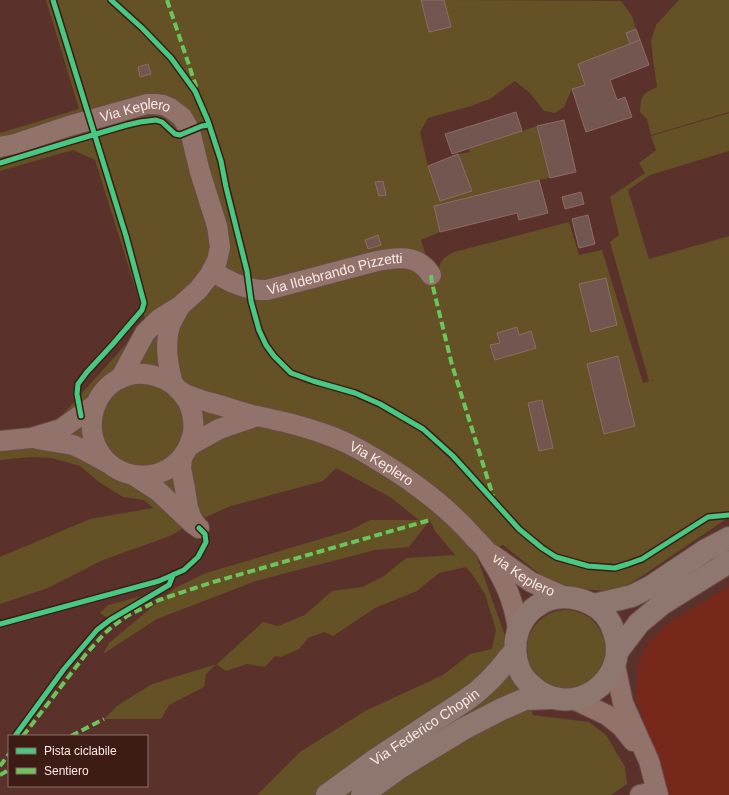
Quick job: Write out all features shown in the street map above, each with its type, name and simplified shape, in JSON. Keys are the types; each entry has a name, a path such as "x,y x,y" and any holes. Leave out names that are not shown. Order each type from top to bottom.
{"main road":[{"path":"594,606 632,596 652,586 706,550 729,538"},
{"name":"Via Federico Chopin","path":"362,795 399,768 465,728 502,709 526,699 573,699 587,695 599,688 608,678 616,658 639,624 662,604 729,562"},
{"name":"Via Federico Chopin","path":"551,698 537,691 525,680 518,666 515,650 515,640 518,630 526,616 537,606 551,599 565,597 580,599 594,606 604,614 612,626 616,638 616,658"},
{"name":"Via Federico Chopin","path":"327,795 375,760 477,692 500,670 515,650"}],"street":[{"name":"Via Keplero","path":"0,147 15,144 147,104 163,105 170,108 182,117 190,132 200,172 218,226 220,247 217,261 210,276 198,290 180,306"},
{"name":"Via Ildebrando Pizzetti","path":"212,271 232,283 250,289 259,290 267,290 377,261 394,258 417,260 427,268 431,275"},
{"path":"120,379 145,333 159,319 180,306"},
{"path":"31,438 72,445 108,463 116,469 135,476 158,491 199,528 191,517 188,508 181,468 185,452 193,432 193,417 189,403 177,388 171,376 166,346 170,326 180,306"},
{"path":"108,463 94,442 92,430 92,417 95,405 101,394 120,379 133,374 147,374 161,377 177,388"},
{"name":"Via Keplero","path":"177,388 206,401 256,416 323,433 366,453 417,485 462,524 485,549"},
{"path":"0,441 31,438 61,429 95,405"},
{"path":"135,476 146,476 166,471 174,465 185,452 219,429 256,416"},
{"name":"via Keplero","path":"485,549 531,582 565,597"},
{"name":"via Keplero","path":"485,549 511,597 518,630"},
{"path":"616,658 622,704 649,761 652,794"},
{"path":"573,699 608,715 622,727 649,761"}],"shaded area":[{"path":"46,0 422,0 429,32 450,27 444,0 621,1 632,16 636,29 626,33 630,44 578,64 585,85 572,89 564,107 555,113 544,111 530,93 515,81 490,99 428,118 420,132 428,166 440,201 472,191 458,154 470,152 469,149 537,126 550,178 434,206 440,232 421,240 435,284 441,262 444,258 454,252 569,222 579,255 602,250 643,383 656,379 649,381 610,242 619,235 610,197 645,173 639,163 656,150 651,136 729,113 729,151 650,175 628,190 649,259 729,236 729,517 642,576 622,588 607,591 569,586 546,579 503,545 476,554 533,715 589,722 606,735 625,767 627,784 611,795 257,795 300,752 365,711 443,675 470,654 492,649 496,630 485,594 466,567 439,573 417,591 375,608 333,636 324,632 308,638 299,649 281,657 275,656 265,667 247,664 226,671 216,664 263,622 278,626 305,615 332,591 362,587 384,576 406,558 455,555 435,531 430,520 409,547 375,550 256,581 157,619 103,654 109,643 175,588 206,573 351,530 370,520 419,520 390,497 336,468 323,481 231,506 192,523 170,536 103,560 48,588 0,604 0,557 90,519 153,508 144,500 123,497 99,482 80,466 52,458 29,457 0,460 0,434 30,431 56,422 146,322 95,160 73,150 0,171 0,133 79,109"},
{"path":"679,0 729,0 729,112 651,135 647,119 640,112 643,96 648,91 657,87 651,41 656,25"},
{"path":"729,586 729,795 669,795 636,700 638,665 647,644 665,626"},
{"path":"142,596 139,603 109,619 100,613 108,605"},
{"path":"566,610 581,613 588,617 598,627 602,634 605,649 602,664 598,671 588,681 581,685 566,688 551,685 544,681 534,671 530,664 527,649 530,634 534,627 544,617 551,613"},
{"path":"216,664 206,674 204,687 169,705 161,719 104,719 117,706 152,684"}],"building":[{"path":"421,0 444,0 451,27 429,32"},
{"path":"636,29 640,40 630,44 626,33"},
{"path":"640,40 649,65 610,80 617,100 625,97 632,117 586,132 572,89 585,85 578,64"},
{"path":"148,64 151,74 140,77 138,67"},
{"path":"516,112 522,131 452,154 445,134"},
{"path":"564,120 576,172 550,178 537,126"},
{"path":"458,154 472,191 440,201 428,166"},
{"path":"539,180 548,213 519,220 517,213 440,232 434,206"},
{"path":"383,181 386,195 379,196 375,182"},
{"path":"581,192 584,204 565,209 562,197"},
{"path":"588,215 595,244 579,248 572,219"},
{"path":"378,235 381,245 368,249 365,240"},
{"path":"606,278 617,325 591,332 579,284"},
{"path":"517,327 519,335 531,331 536,348 495,360 490,345 500,343 497,333"},
{"path":"618,356 635,426 604,434 587,364"},
{"path":"542,400 553,448 539,451 528,403"}],"marked path":[{"path":"167,0 197,89"},
{"path":"431,275 452,365 493,496"},
{"path":"24,735 86,654 104,634 127,616 159,600 210,583 430,520"},
{"path":"73,735 104,719"},
{"path":"0,766 8,755"},
{"path":"0,775 8,771"}],"cycle path":[{"path":"53,0 126,236 144,303 142,310 78,384 77,394 81,416"},
{"path":"111,0 142,28 171,58 195,91 208,121 221,161 247,271 251,301 259,330 266,345 274,356 291,373 355,393 380,404 423,429 453,456 519,529 542,548 556,557 588,566 615,568 642,559 708,517 729,515"},
{"path":"0,163 140,122 156,120 162,122 175,134 180,135 202,126 209,125"},
{"path":"0,624 159,581 184,570 198,557 206,542 205,534 199,528"},
{"path":"16,735 64,669 97,630 110,620 169,585 173,575"}]}
